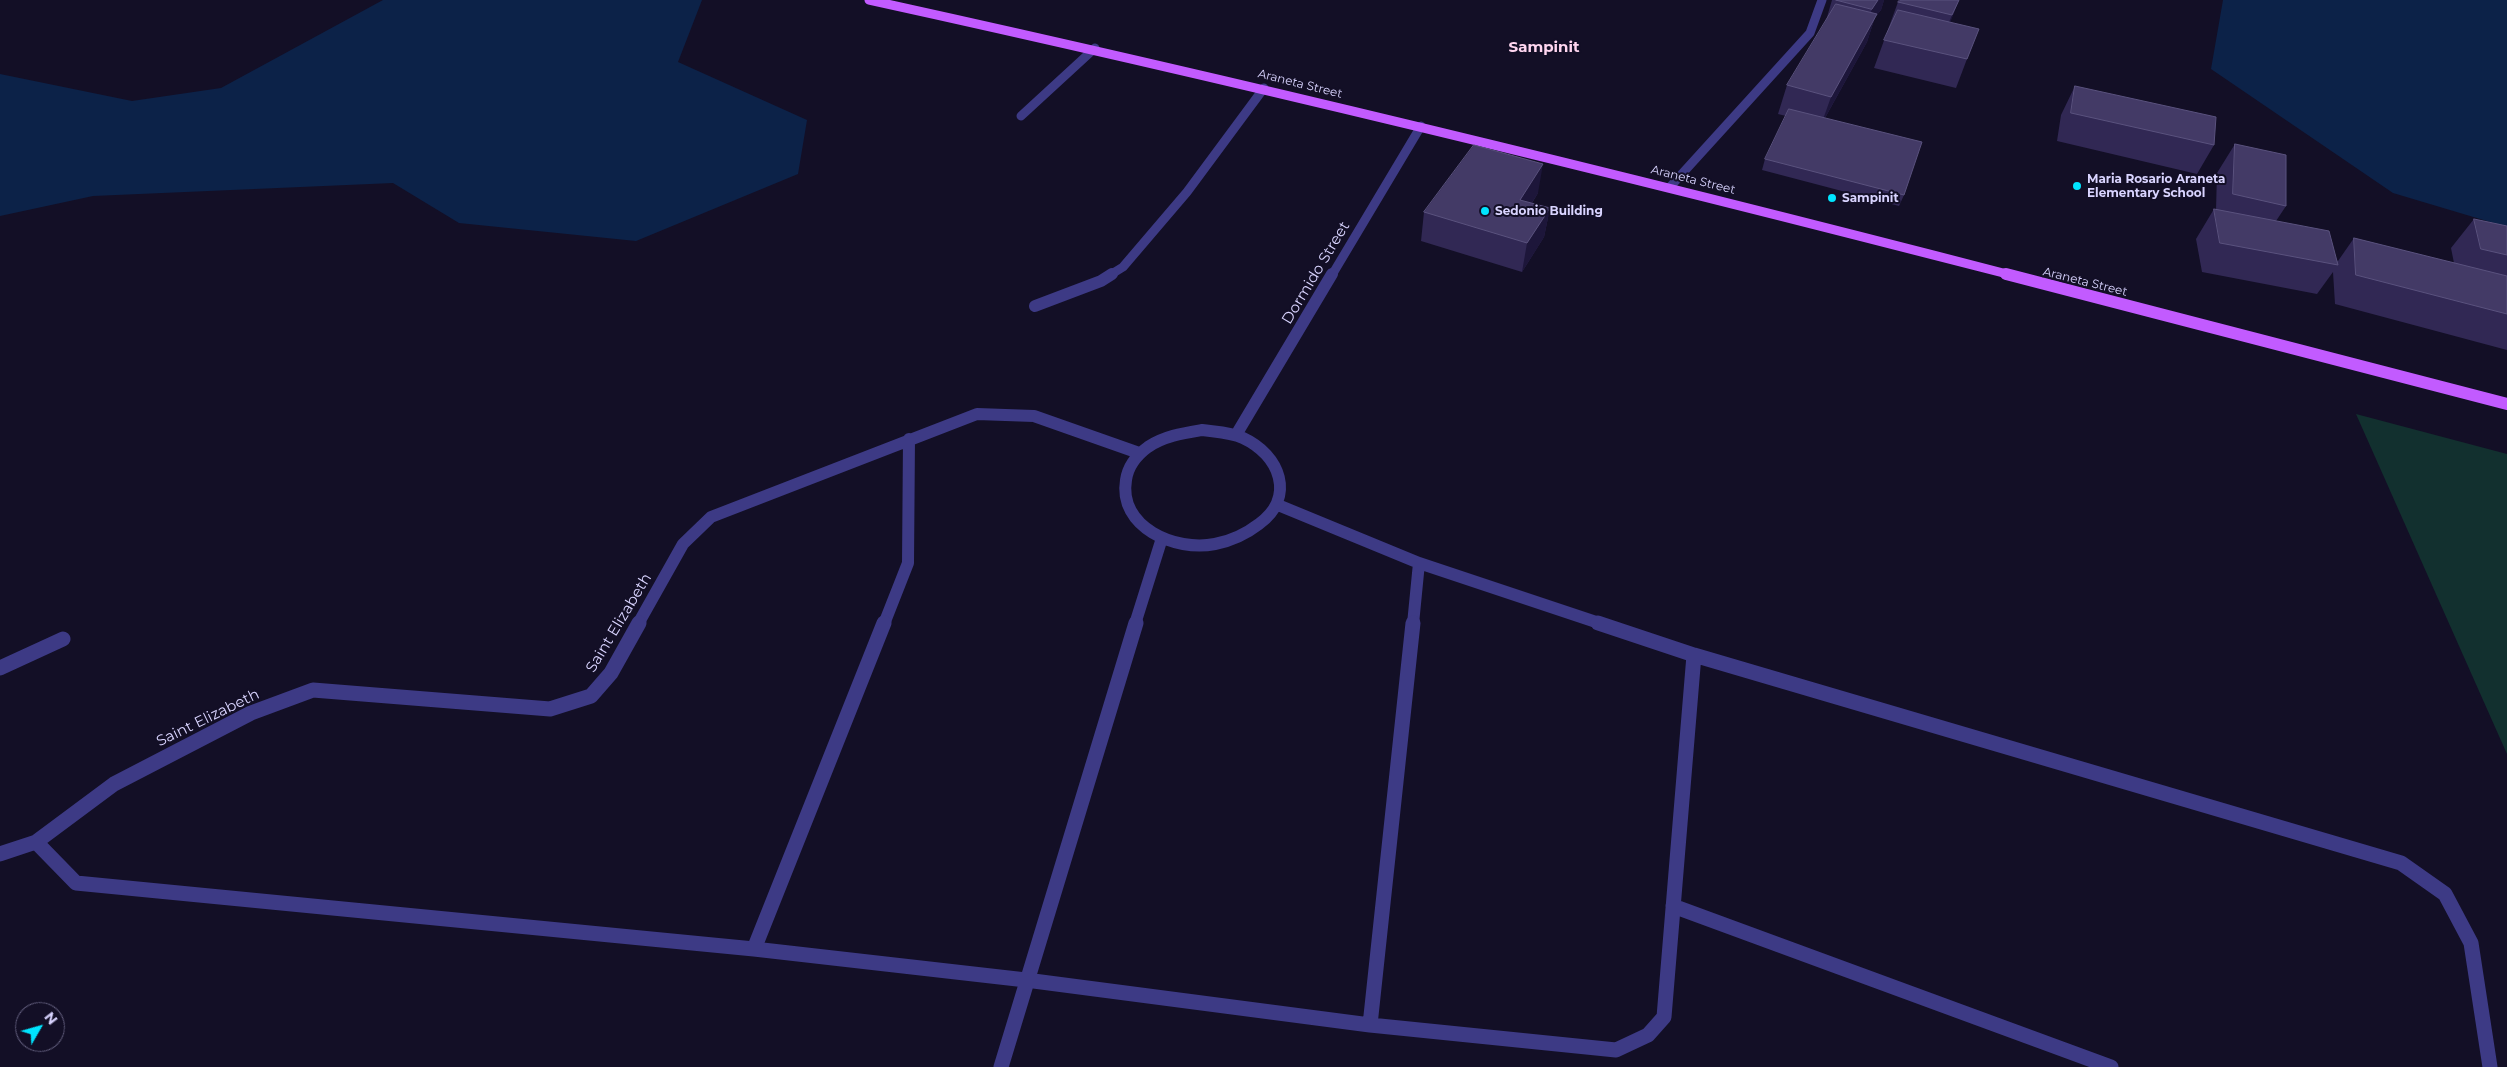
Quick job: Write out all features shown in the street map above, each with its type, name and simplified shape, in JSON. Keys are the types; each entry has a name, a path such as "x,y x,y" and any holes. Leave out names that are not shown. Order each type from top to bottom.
{"main road":[{"name":"Araneta Street","path":"869,0 1095,48 1670,187 2507,404"}],"street":[{"path":"1670,187 1810,33 1822,0"},
{"path":"1021,116 1095,48"},
{"path":"1035,306 1101,281 1122,267 1187,192 1264,88"},
{"name":"Dormido Street","path":"1236,435 1421,126"},
{"name":"Saint Elizabeth","path":"0,854 36,842 114,784 251,713 313,690 550,709 592,696 611,673 682,544 710,517 977,414 1034,416 1139,453"},
{"path":"1202,430 1236,435 1259,447 1275,464 1282,484 1278,505 1260,526 1231,541 1196,545 1162,538 1136,522 1124,499 1125,474 1139,453 1167,436 1202,430"},
{"path":"754,949 908,563 909,439"},
{"path":"1278,505 1420,563 1694,655 2401,863 2445,894 2471,943 2490,1067"},
{"path":"1001,1067 1162,538"},
{"path":"1370,1025 1420,563"},
{"path":"0,668 63,639"},
{"path":"36,842 76,883 754,949 1026,980 1370,1025 1616,1050 1648,1035 1664,1018 1694,655"},
{"path":"1673,906 2111,1067"}],"green space":[{"path":"2356,414 2507,454 2507,754"}],"water":[{"path":"383,0 702,0 678,62 807,120 798,174 636,241 459,223 393,183 93,196 0,216 0,74 132,101 221,88"},
{"path":"2223,0 2507,0 2507,227 2393,193 2211,69"}],"building":[{"path":"1836,0 1878,0 1872,9"},
{"path":"1900,0 1959,0 1952,15 1898,2"},
{"path":"1836,4 1877,14 1831,97 1787,85"},
{"path":"1898,10 1979,29 1967,59 1884,40"},
{"path":"2075,86 2216,117 2214,145 2071,113"},
{"path":"1789,109 1922,142 1904,195 1765,159"},
{"path":"2235,144 2286,155 2286,206 2233,194"},
{"path":"1474,145 1543,164 1520,200 1550,208 1527,243 1424,212"},
{"path":"2214,209 2329,231 2338,265 2220,243"},
{"path":"2474,219 2507,226 2507,255 2481,249"},
{"path":"2354,238 2507,276 2507,314 2356,275"}],"place":[{"name":"Maria Rosario Araneta Elementary School","path":"2077,186"},
{"name":"Sampinit","path":"1832,198"},
{"name":"Sedonio Building","path":"1485,211"}],"district":[{"name":"Sampinit","path":"1544,48"}]}
